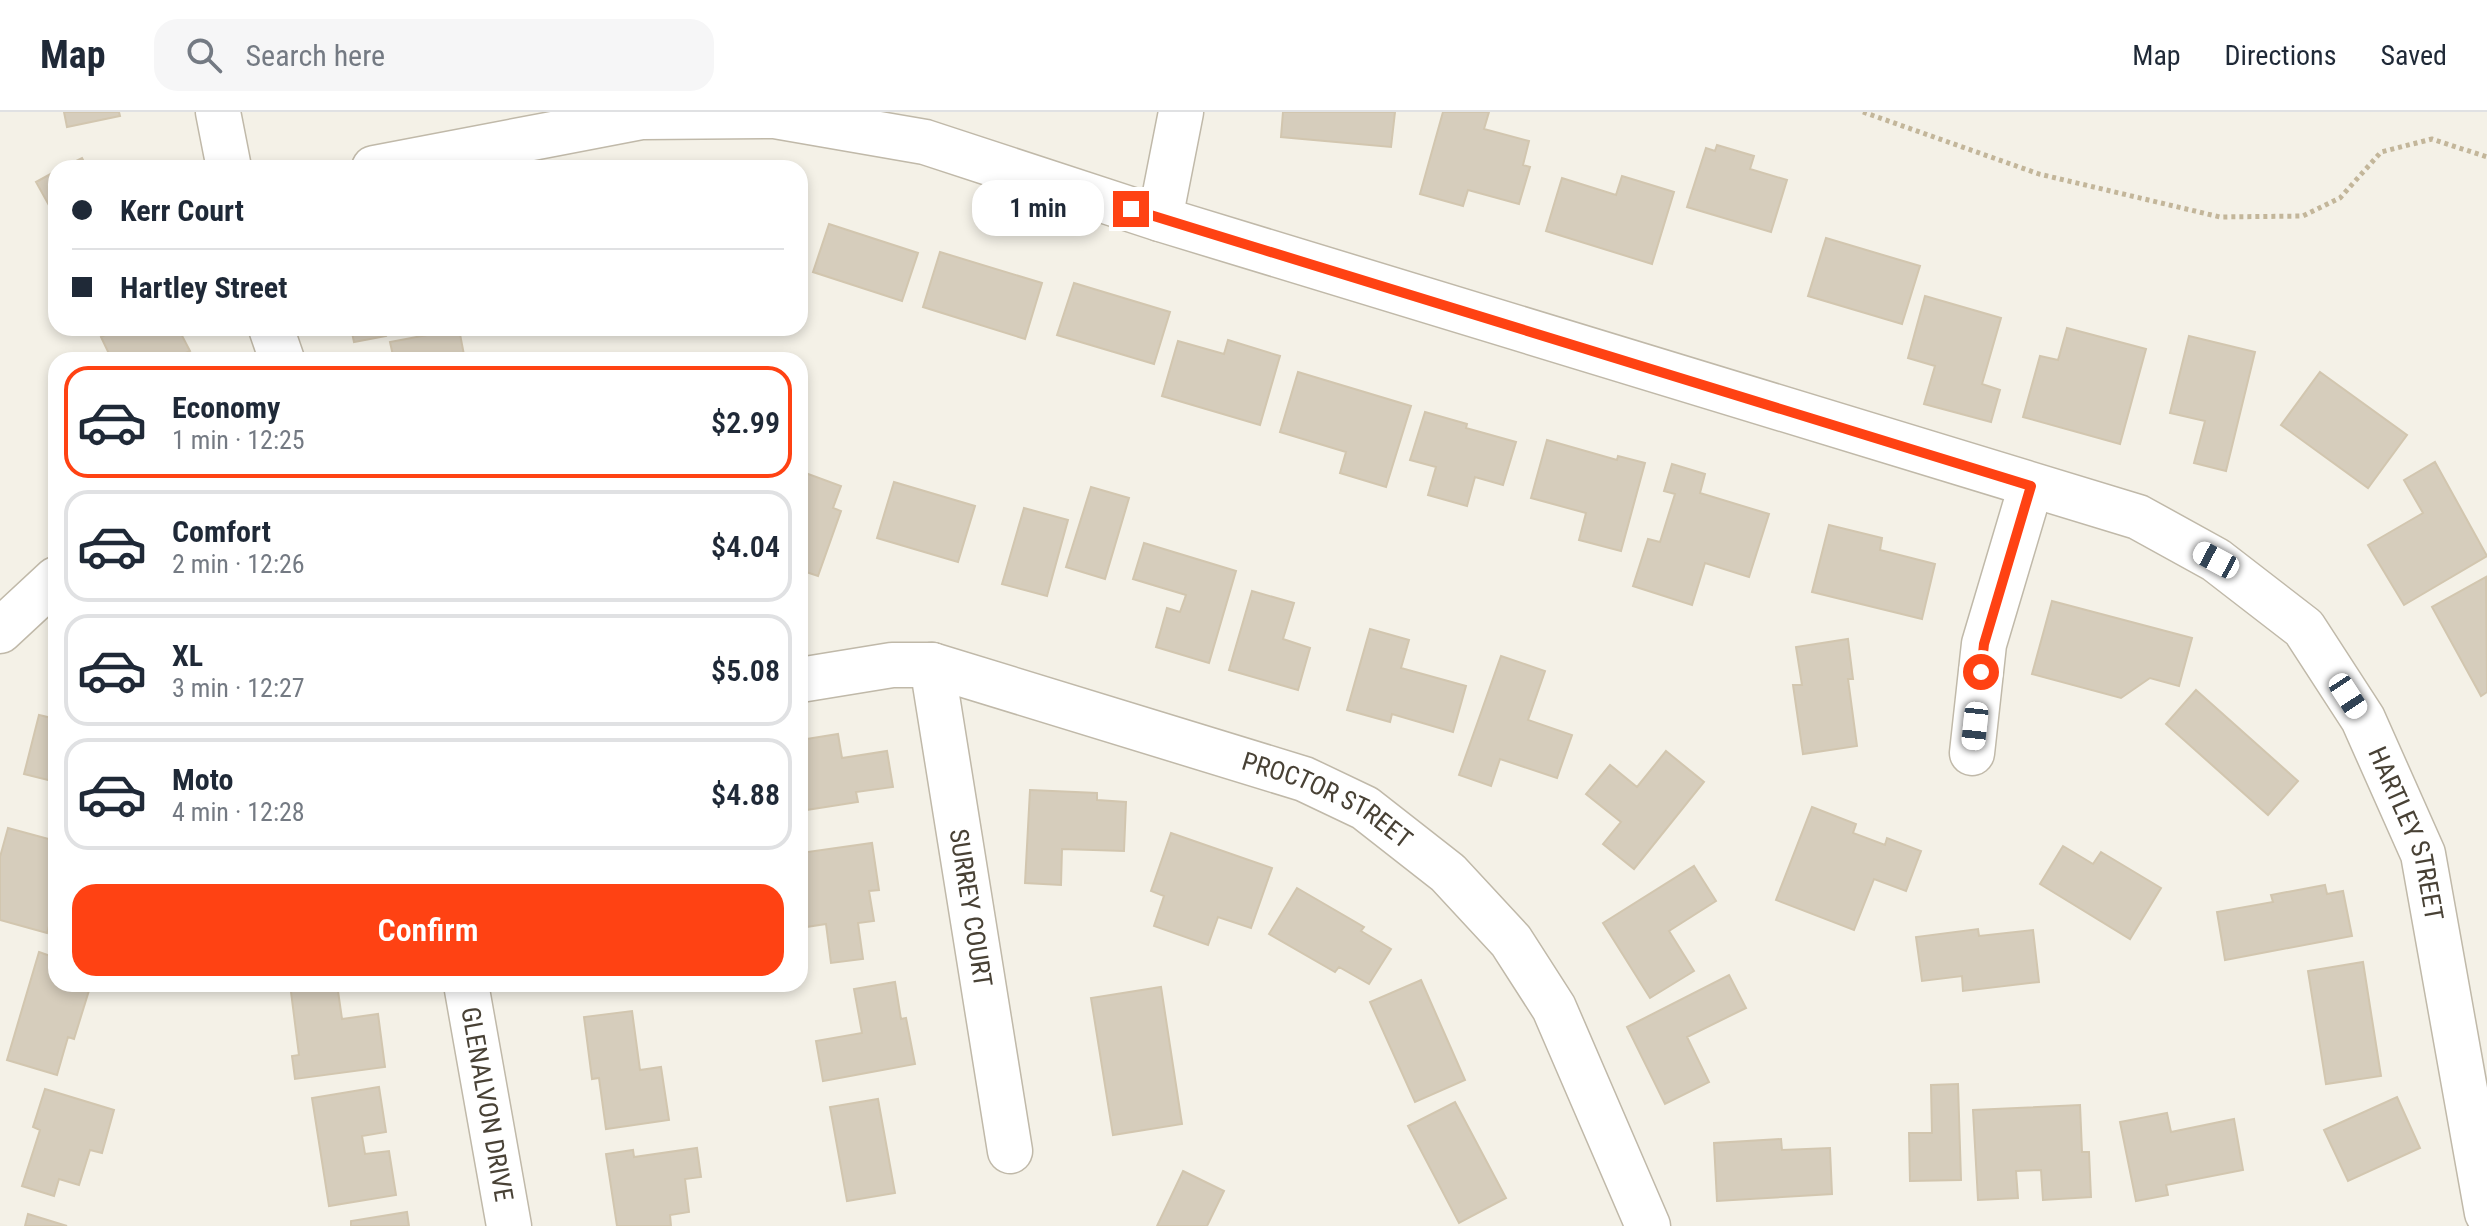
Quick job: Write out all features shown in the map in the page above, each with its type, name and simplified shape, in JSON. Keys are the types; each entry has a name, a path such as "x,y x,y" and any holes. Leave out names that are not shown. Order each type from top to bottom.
{"street":[{"path":"218,112 227,160"},
{"path":"1160,219 1181,112"},
{"name":"HARTLEY STREET","path":"416,160 642,117 775,116 925,142 1160,219 2138,517 2216,560 2304,628 2363,719 2423,854 2487,1213"},
{"path":"1972,753 1984,644 2031,486"},
{"path":"0,631 48,586"},
{"name":"PROCTOR STREET","path":"808,679 892,665 932,665 1304,779 1365,808 1448,873 1511,941 1554,1008 1648,1226"},
{"name":"SURREY COURT","path":"932,665 1010,1151"},
{"name":"GLENALVON DRIVE","path":"467,992 509,1226"}],"path":[{"path":"1863,112 2039,174 2220,217 2303,216 2340,198 2381,152 2432,139 2487,157"}],"building":[{"path":"64,112 119,112 120,116 67,127"},
{"path":"1283,112 1395,112 1391,147 1281,137"},
{"path":"1443,112 1489,112 1484,129 1529,141 1523,165 1530,167 1519,204 1468,190 1463,206 1420,194"},
{"path":"1717,145 1754,156 1750,169 1787,180 1771,232 1687,207 1706,148 1715,151"},
{"path":"48,175 48,204 36,182"},
{"path":"1622,176 1674,192 1652,264 1546,231 1562,178 1616,195"},
{"path":"829,224 918,253 902,301 813,272"},
{"path":"1826,238 1920,266 1902,324 1808,296"},
{"path":"940,252 1042,283 1025,339 923,307"},
{"path":"1074,283 1170,312 1154,364 1057,335"},
{"path":"1925,296 2001,318 1982,384 2000,390 1991,422 1924,404 1935,366 1908,358"},
{"path":"2067,328 2146,349 2120,444 2023,417 2040,356 2058,360"},
{"path":"182,336 190,351 108,352 101,337"},
{"path":"353,336 386,336 354,342"},
{"path":"422,336 460,336 463,352 392,352 390,342"},
{"path":"2189,336 2255,352 2226,471 2194,463 2205,421 2170,413"},
{"path":"1228,340 1280,356 1260,425 1162,396 1178,341 1224,354"},
{"path":"1298,372 1411,406 1386,487 1340,473 1346,452 1280,432"},
{"path":"2320,372 2407,435 2368,488 2281,425"},
{"path":"1425,412 1516,442 1503,485 1475,477 1467,506 1428,495 1436,467 1410,460"},
{"path":"1547,440 1617,460 1618,456 1645,463 1621,551 1579,540 1586,513 1531,498"},
{"path":"2435,462 2487,556 2404,605 2368,545 2423,513 2404,480"},
{"path":"1672,464 1705,474 1700,493 1769,514 1749,577 1705,563 1692,605 1633,586 1648,539 1660,542 1675,494 1664,491"},
{"path":"808,474 841,486 833,508 841,511 818,576 808,573"},
{"path":"894,482 975,506 958,562 877,538"},
{"path":"1091,487 1129,498 1105,579 1066,567"},
{"path":"1024,508 1068,520 1047,596 1002,584"},
{"path":"1829,525 1882,538 1880,550 1935,564 1922,619 1812,592"},
{"path":"1144,543 1236,571 1209,663 1156,647 1167,608 1180,612 1186,595 1133,579"},
{"path":"2486,577 2487,692 2481,696 2432,607"},
{"path":"1252,591 1294,603 1283,639 1310,648 1298,690 1229,670"},
{"path":"2052,601 2192,638 2179,686 2150,678 2121,698 2032,674"},
{"path":"1370,629 1409,640 1401,668 1466,686 1453,732 1392,714 1390,722 1347,710"},
{"path":"1848,639 1853,679 1848,679 1857,746 1803,754 1793,685 1802,685 1796,647"},
{"path":"1501,656 1545,671 1528,720 1572,735 1557,778 1500,759 1491,786 1459,775"},
{"path":"2196,690 2298,781 2268,815 2166,724"},
{"path":"39,715 48,717 48,780 24,774"},
{"path":"838,734 842,758 887,751 893,787 856,792 858,802 808,810 808,739"},
{"path":"1666,751 1704,782 1634,869 1603,844 1621,822 1586,794 1610,765 1637,787"},
{"path":"1030,790 1097,793 1097,800 1126,802 1124,851 1062,849 1061,885 1025,883"},
{"path":"1812,807 1856,824 1853,833 1885,845 1887,838 1921,851 1906,891 1874,879 1854,930 1776,900"},
{"path":"8,828 48,839 47,933 0,920 0,857"},
{"path":"1171,833 1272,868 1251,928 1218,917 1208,945 1154,926 1164,896 1151,891"},
{"path":"872,843 879,890 869,891 874,921 858,923 863,959 831,963 826,924 808,927 808,852"},
{"path":"2063,846 2093,864 2101,852 2161,888 2130,939 2040,884"},
{"path":"1694,866 1716,901 1669,931 1694,971 1650,998 1603,923"},
{"path":"2325,885 2327,894 2343,891 2352,936 2225,960 2217,912 2273,902 2271,895"},
{"path":"1297,888 1364,927 1361,931 1391,949 1369,984 1339,967 1335,972 1269,934"},
{"path":"1978,929 1979,936 2033,930 2039,982 1963,991 1962,976 1922,981 1916,937"},
{"path":"39,952 48,955 48,992 89,992 74,1039 68,1037 57,1075 7,1060"},
{"path":"2363,962 2381,1076 2326,1084 2308,971"},
{"path":"1729,975 1746,1008 1687,1037 1709,1082 1665,1104 1627,1027"},
{"path":"1421,980 1465,1080 1415,1102 1370,1002"},
{"path":"895,982 901,1019 906,1018 915,1064 823,1081 816,1041 862,1033 854,989"},
{"path":"1161,987 1182,1124 1113,1135 1091,998"},
{"path":"291,992 338,992 342,1019 378,1014 385,1067 295,1079 292,1056 299,1055"},
{"path":"632,1011 640,1070 661,1067 669,1120 606,1129 599,1078 592,1079 584,1017"},
{"path":"1958,1084 1961,1180 1910,1181 1909,1133 1932,1133 1931,1085"},
{"path":"379,1087 386,1132 362,1136 365,1154 389,1151 396,1195 329,1206 312,1098"},
{"path":"45,1089 114,1110 102,1153 90,1150 79,1185 59,1179 54,1196 22,1186 40,1130 33,1127"},
{"path":"2397,1097 2420,1148 2348,1181 2324,1130"},
{"path":"878,1099 895,1193 847,1201 830,1107"},
{"path":"1455,1102 1506,1198 1459,1223 1408,1126"},
{"path":"2080,1105 2082,1152 2089,1152 2091,1197 2043,1200 2041,1170 2016,1171 2018,1198 1978,1200 1973,1110"},
{"path":"2167,1113 2171,1132 2234,1119 2243,1170 2166,1185 2168,1195 2136,1201 2120,1122"},
{"path":"1781,1139 1782,1150 1830,1148 1832,1194 1717,1201 1714,1143"},
{"path":"697,1148 701,1177 685,1179 689,1212 670,1215 671,1226 617,1226 606,1154 633,1150 634,1157"},
{"path":"1183,1171 1224,1191 1207,1226 1157,1226"},
{"path":"407,1212 409,1226 351,1226 351,1221"},
{"path":"28,1214 67,1226 25,1226"}],"route":[{"path":"1131,209 2031,486 1984,644 1981,672"}]}
